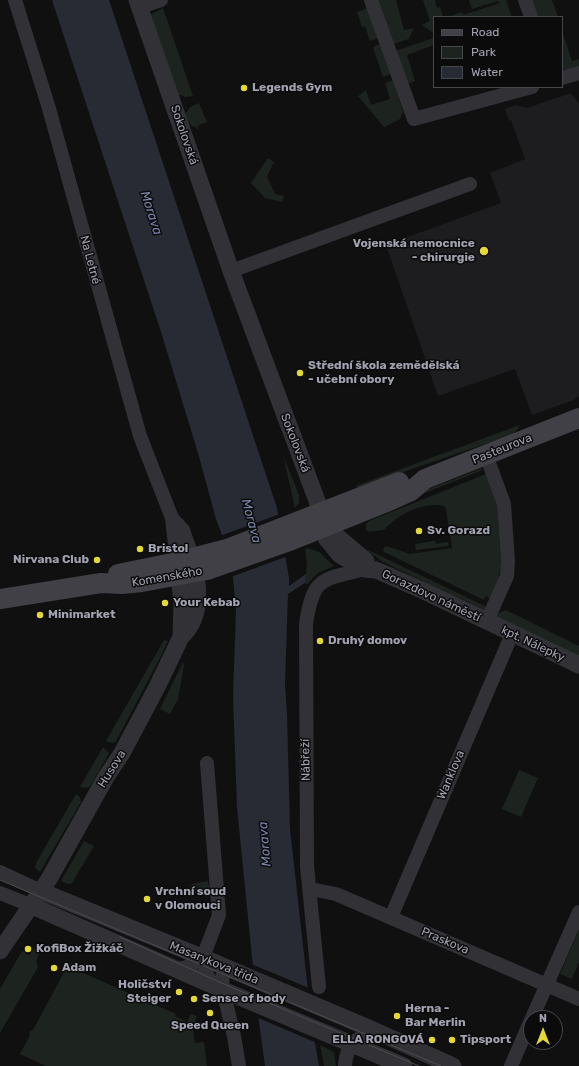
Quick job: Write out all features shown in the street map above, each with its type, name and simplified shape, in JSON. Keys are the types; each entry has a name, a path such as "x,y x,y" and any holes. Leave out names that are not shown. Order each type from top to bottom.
{"main road":[{"name":"Pasteurova","path":"302,529 405,480 425,479 579,418"},
{"path":"192,566 227,549 302,529"},
{"name":"Komenského","path":"0,599 100,583 122,584 192,566 232,562 302,529"}],"street":[{"name":"Na Letné","path":"15,0 48,105 140,436 192,566"},
{"path":"138,4 161,0"},
{"path":"371,0 414,119 528,88"},
{"path":"525,0 531,16"},
{"name":"Sokolovská","path":"138,4 231,271 323,520"},
{"path":"563,78 578,75"},
{"path":"231,271 470,184"},
{"path":"486,455 504,504 508,561 507,576 487,621"},
{"name":"Gorazdovo náměstí","path":"323,520 370,570 487,621"},
{"name":"Husova","path":"0,951 36,898 106,777 122,753 157,687 181,637 182,602 192,566"},
{"name":"Nábřeží","path":"319,987 307,866 305,679 307,618 313,594 319,584 327,578 370,570"},
{"name":"kpt. Nálepky","path":"487,621 579,666"},
{"name":"Wanklova","path":"390,917 512,634"},
{"path":"207,763 220,909 204,952 206,972 221,990"},
{"path":"0,872 36,898 174,968 221,990 404,1066"},
{"name":"Praskova","path":"310,889 336,894 579,999"},
{"path":"0,893 36,898"},
{"name":"Masarykova třída","path":"36,898 204,952 228,968 383,1034 453,1066"},
{"path":"535,1010 579,912"},
{"path":"174,968 185,968 204,952"},
{"path":"228,968 222,976 221,990 234,1036 239,1066"},
{"path":"336,1014 348,1031 351,1045"},
{"path":"345,1066 351,1045 355,1040 363,1036 383,1034"},
{"path":"511,1066 523,1038"}],"shaded area":[{"name":"Vojenská nemocnice - chirurgie","path":"571,93 579,104 579,396 574,400 532,415 515,369 438,396 386,245 501,203 490,173 525,159 511,120 509,121 505,109 515,105 527,108"}],"green space":[{"path":"377,0 396,0 404,30 414,28 409,39 393,44"},
{"path":"423,0 435,0 437,8 440,7 443,16 433,16 432,32 422,25 430,21"},
{"path":"469,0 506,0 512,16 451,16 462,12 463,15 500,3 498,1 472,9"},
{"path":"531,0 552,0 558,16 536,16"},
{"path":"163,8 193,96 186,97 177,94 150,15"},
{"path":"368,8 378,38 370,41 365,26 362,27 357,12"},
{"path":"563,34 572,61 579,59 579,66 566,70 563,69"},
{"path":"433,38 433,45 407,55 415,81 405,85 395,51"},
{"path":"380,44 391,74 383,77 373,47"},
{"path":"393,80 403,112 400,119 384,127 358,96 366,90 371,105 390,99 385,83"},
{"path":"199,103 207,122 199,125 197,130 195,126 192,127 185,115 190,107"},
{"path":"268,158 274,162 267,176 275,194 284,196 282,202 265,198 251,183"},
{"path":"520,425 514,434 361,488 355,486"},
{"path":"283,455 299,495 299,503 295,508"},
{"path":"480,469 483,470 412,498 413,495"},
{"path":"486,474 497,502 501,566 493,600 486,596 484,600 384,552 383,549 386,546 410,554 452,548 446,509 444,506 436,505 419,507 403,514 389,524 384,530 369,532 366,530 366,524 369,521"},
{"path":"435,541 436,544 448,542 449,546 416,550 415,544"},
{"path":"308,548 319,552 334,566 318,573 307,584 305,583 307,563 305,549"},
{"path":"364,548 489,608 487,610 479,611 476,606 383,562"},
{"path":"506,610 579,646 579,657 496,617 496,611 499,613"},
{"path":"164,640 168,641 162,654 116,741 113,743 106,741"},
{"path":"183,662 184,665 178,699 170,714 160,709"},
{"path":"103,747 109,753 91,785 87,788 80,787"},
{"path":"519,770 538,778 521,817 502,809"},
{"path":"76,794 80,797 81,802 40,872 35,868 36,863"},
{"path":"84,841 94,846 72,883 68,884 61,881"},
{"path":"208,881 210,895 207,897 189,889 192,884"},
{"path":"579,930 579,962 572,979 560,974"},
{"path":"81,946 72,968 176,1014 175,1016 187,1022 191,1014 197,1016 195,1020 197,1023 201,1022 202,1028 193,1029 195,1043 204,1042 207,1066 46,1066 20,1054 30,1035 29,1032 33,1030 69,963 73,964"},
{"path":"34,948 40,951 36,961 38,967 0,1033 0,989 22,951 30,955"},
{"path":"320,1045 334,1052 336,1066 324,1066"}],"water":[{"name":"Morava","path":"52,0 109,0 277,508 289,578 289,586 306,574 305,583 288,594 285,684 290,829 312,1026 319,1066 265,1066 257,1007 237,807 233,696 236,610 233,578 225,543 216,519 198,453 162,335"}],"pier":[{"path":"280,514 288,556 231,577 220,536"},
{"path":"251,964 309,988 317,1043 256,1017"}],"tram line":[{"path":"0,880 441,1066"},
{"path":"120,937 226,985 419,1066"}],"place":[{"name":"Legends Gym","path":"244,88"},
{"name":"Vojenská nemocnice - chirurgie","path":"484,251"},
{"name":"Střední škola zemědělská - učební obory","path":"300,373"},
{"name":"Sv. Gorazd","path":"419,531"},
{"name":"Bristol","path":"140,549"},
{"name":"Nirvana Club","path":"97,560"},
{"name":"Your Kebab","path":"165,603"},
{"name":"Minimarket","path":"40,615"},
{"name":"Druhý domov","path":"320,641"},
{"name":"Vrchní soud v Olomouci","path":"147,899"},
{"name":"KofiBox Žižkáč","path":"28,949"},
{"name":"Adam","path":"54,968"},
{"name":"Holičství Steiger","path":"179,992"},
{"name":"Sense of body","path":"194,999"},
{"name":"Speed Queen","path":"210,1013"},
{"name":"Herna - Bar Merlin","path":"397,1016"},
{"name":"ELLA RONGOVÁ","path":"432,1040"},
{"name":"Tipsport","path":"452,1040"}]}
